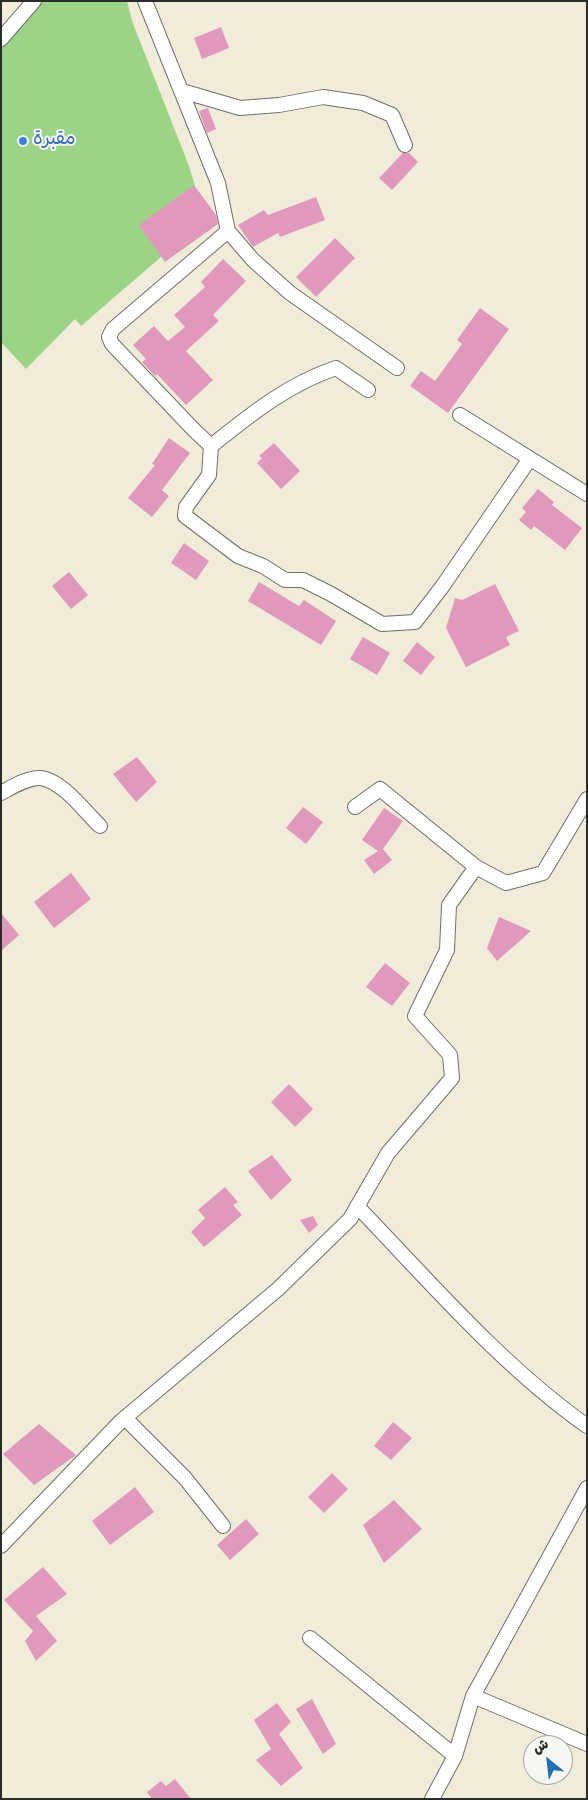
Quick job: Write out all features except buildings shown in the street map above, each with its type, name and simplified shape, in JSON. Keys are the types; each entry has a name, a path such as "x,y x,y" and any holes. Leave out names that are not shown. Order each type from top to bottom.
{"street":[{"path":"1,39 34,1"},
{"path":"146,1 218,183 228,231 253,260 290,293 397,368"},
{"path":"182,91 240,108 279,105 323,97 364,103 392,115 405,145"},
{"path":"211,446 112,344 109,337 113,329 228,231"},
{"path":"368,390 336,368 312,376 273,397 211,446 209,475 186,507 185,516 238,556 263,566 285,580 302,580 331,594 382,624 414,622 442,586 529,460"},
{"path":"460,415 529,460 587,494"},
{"path":"1,793 16,784 40,778 58,785 100,826"},
{"path":"355,807 380,789 476,867 506,883 543,873 587,798"},
{"path":"1,1546 125,1418 278,1289 350,1219 388,1153 452,1078 450,1055 415,1016 447,950 449,905 476,867"},
{"path":"357,1206 501,1355 559,1406 587,1426"},
{"path":"125,1418 185,1478 223,1526"},
{"path":"432,1799 455,1756 473,1696 585,1494"},
{"path":"310,1638 455,1756"},
{"path":"473,1696 587,1744"}],"green space":[{"path":"40,1 127,1 132,21 189,166 205,219 81,326 75,319 26,369 1,342 1,46"}],"place":[{"name":"مقبرة","path":"23,141"}]}
